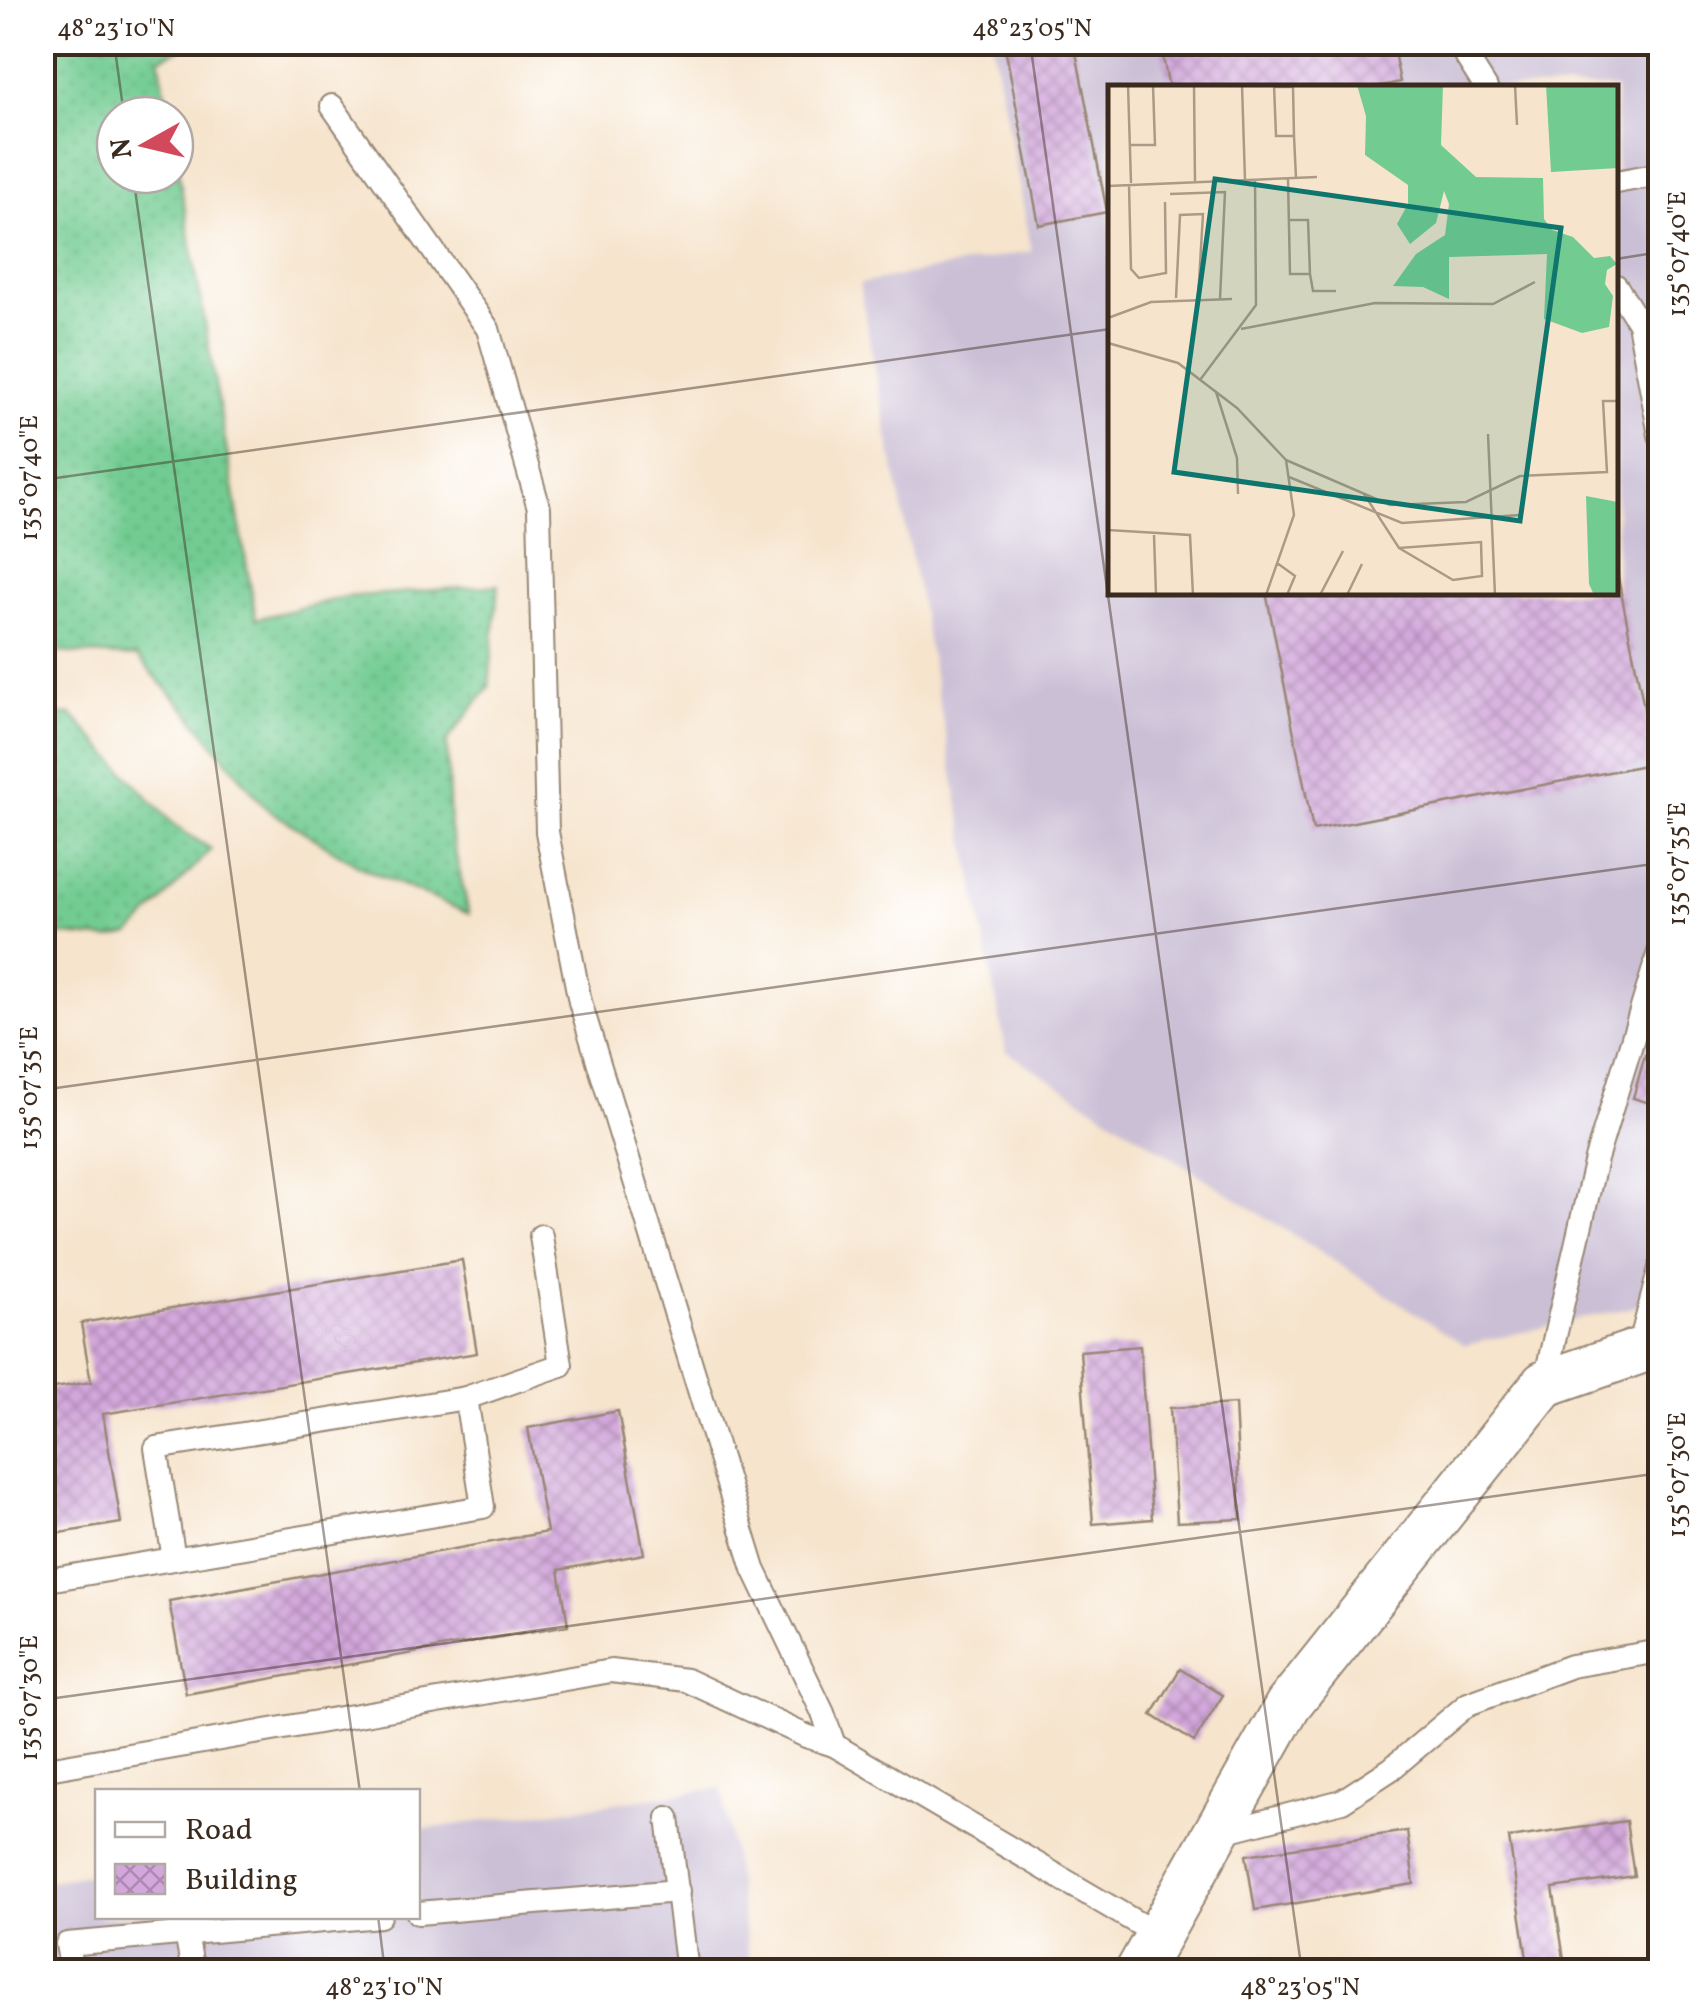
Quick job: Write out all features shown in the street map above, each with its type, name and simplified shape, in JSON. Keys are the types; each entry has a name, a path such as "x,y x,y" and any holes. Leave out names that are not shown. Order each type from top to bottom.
{"street":[{"path":"1148,1954 1288,1705 1544,1384 1649,1348"}],"lane":[{"path":"1457,42 1484,85"},
{"path":"332,106 488,329 539,508 546,832 580,1002 754,1570 834,1744"},
{"path":"1618,182 1660,174"},
{"path":"1618,289 1639,323 1660,435"},
{"path":"1544,1384 1596,1159 1660,949"},
{"path":"174,1559 156,1448 466,1398 561,1364 541,1236"},
{"path":"1649,1348 1660,1268"},
{"path":"42,1581 483,1507 466,1398"},
{"path":"1215,1834 1342,1800 1391,1768 1468,1704 1571,1666 1660,1651"},
{"path":"42,1770 611,1671 686,1680 806,1736 834,1744 1148,1954"},
{"path":"668,1818 687,1972"},
{"path":"420,1913 678,1891"},
{"path":"72,1972 67,1944 346,1919"},
{"path":"186,1933 193,1972"}],"shaded area":[{"path":"992,43 1660,43 1660,1301 1465,1345 1006,1051 859,284 1032,251"},
{"path":"722,1788 751,1971 50,1971 43,1931 42,1882 95,1874 95,1919 420,1919 420,1830"}],"green space":[{"path":"42,43 195,43 159,58 165,95 95,95 95,195 182,195 256,619 345,597 498,585 489,687 447,741 450,830 469,914 362,868 266,808 137,657 43,651"},
{"path":"43,715 72,715 175,826 211,849 131,934 108,939 43,933"}],"building":[{"path":"1004,42 1074,42 1107,212 1039,225"},
{"path":"1160,42 1392,42 1400,82 1386,85 1168,85"},
{"path":"1618,577 1655,763 1313,830 1267,595 1618,595"},
{"path":"1645,1055 1660,1059 1660,1106 1633,1098"},
{"path":"462,1260 477,1353 103,1414 121,1523 42,1536 42,1390 91,1382 81,1323"},
{"path":"1140,1346 1152,1519 1093,1524 1080,1351"},
{"path":"1235,1404 1241,1519 1177,1522 1170,1408"},
{"path":"618,1411 644,1554 559,1570 568,1625 186,1694 169,1601 547,1532 528,1428"},
{"path":"1180,1669 1223,1695 1194,1742 1152,1715"},
{"path":"1626,1821 1634,1876 1553,1888 1566,1972 1529,1972 1509,1838"},
{"path":"1407,1831 1414,1884 1255,1910 1246,1855"}]}
